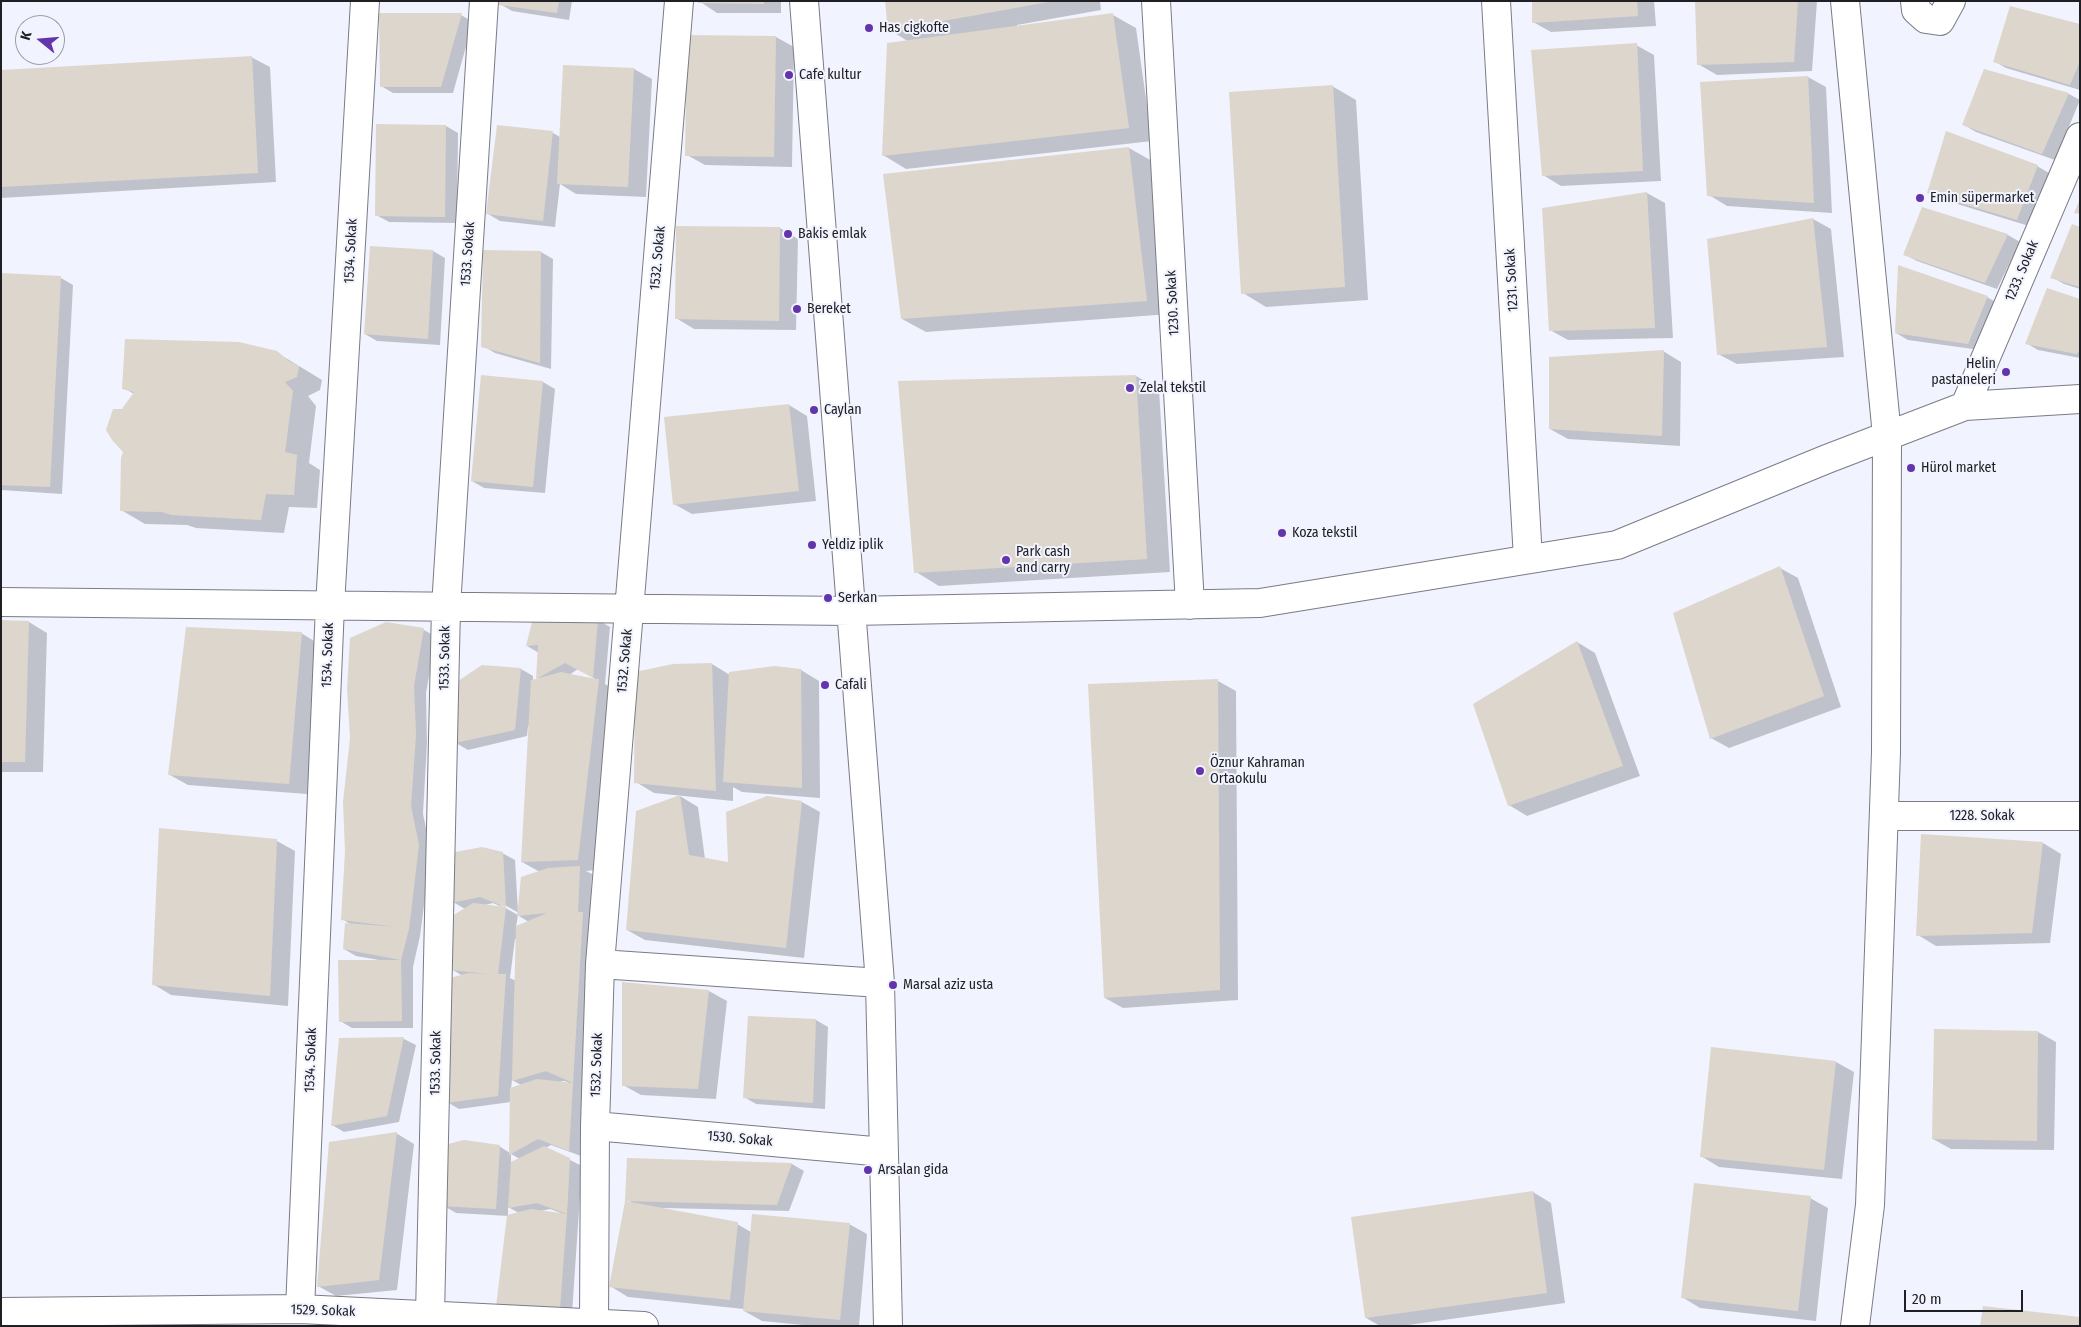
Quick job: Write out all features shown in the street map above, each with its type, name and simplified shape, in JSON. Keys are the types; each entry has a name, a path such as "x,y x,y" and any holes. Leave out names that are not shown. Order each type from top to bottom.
{"street":[{"name":"1534. Sokak","path":"300,1310 330,606 365,1"},
{"name":"1533. Sokak","path":"430,1315 446,607 484,1"},
{"name":"1532. Sokak","path":"594,1322 595,1126 600,964 679,1"},
{"path":"804,1 880,983 888,1326"},
{"name":"1230. Sokak","path":"1156,1 1190,604"},
{"name":"1231. Sokak","path":"1496,1 1528,559"},
{"path":"1845,1 1887,436 1884,816 1870,1205 1855,1326"},
{"path":"1915,1 1916,10 1926,19 1940,21 1951,1"},
{"name":"1233. Sokak","path":"1965,406 2080,137"},
{"path":"1,602 851,611 1260,603 1617,545 1965,406 2080,399"},
{"name":"1228. Sokak","path":"1884,816 2080,816"},
{"path":"600,964 880,983"},
{"name":"1530. Sokak","path":"595,1126 884,1152"},
{"name":"1529. Sokak","path":"1,1312 300,1310 594,1322 644,1326"}],"building":[{"path":"499,1 559,1 557,13 499,5"},
{"path":"698,1 764,1 764,4 698,3"},
{"path":"885,1 1048,1 1048,2 888,31"},
{"path":"1532,1 1637,1 1638,16 1532,23"},
{"path":"1695,1 1798,1 1794,62 1697,65"},
{"path":"2010,6 2080,24 2080,61 2070,85 1993,62"},
{"path":"379,13 462,13 441,87 380,87"},
{"path":"1113,13 1129,128 882,156 887,43"},
{"path":"687,35 776,36 774,157 685,156"},
{"path":"1637,43 1643,171 1542,176 1531,50"},
{"path":"252,56 258,173 1,187 1,70"},
{"path":"563,65 634,68 628,187 557,184"},
{"path":"1984,69 2069,93 2042,154 1962,125"},
{"path":"1808,76 1814,203 1707,196 1700,82"},
{"path":"1333,85 1345,287 1241,294 1229,92"},
{"path":"376,124 446,125 445,217 375,216"},
{"path":"497,125 553,131 543,221 486,214"},
{"path":"1946,131 2038,165 2017,220 1927,193"},
{"path":"1129,147 1147,301 901,319 883,174"},
{"path":"1647,192 1655,328 1549,331 1542,208"},
{"path":"2080,199 2080,214 2074,213"},
{"path":"1922,207 2008,234 1985,283 1903,255"},
{"path":"1813,218 1827,347 1717,355 1707,239"},
{"path":"2072,224 2080,227 2080,287 2050,278"},
{"path":"676,226 780,227 779,321 675,319"},
{"path":"370,246 433,250 428,339 364,334"},
{"path":"483,250 541,251 540,363 481,347"},
{"path":"1898,265 1988,296 1968,344 1895,333"},
{"path":"1,273 61,276 50,487 1,485"},
{"path":"2047,288 2080,299 2080,349 2077,354 2025,344"},
{"path":"125,339 239,342 277,351 289,361 299,366 297,377 285,382 293,391 285,452 297,455 294,495 266,494 261,520 172,515 162,512 120,511 121,458 123,452 106,430 113,409 122,409 134,392 122,389"},
{"path":"1664,350 1662,436 1549,429 1549,357"},
{"path":"481,375 543,381 533,487 471,481"},
{"path":"1136,375 1147,559 914,573 898,381"},
{"path":"789,404 799,491 673,505 664,417"},
{"path":"1780,566 1824,696 1710,739 1673,613"},
{"path":"533,618 598,619 593,678 565,663 536,679 538,645 526,646"},
{"path":"1,620 29,621 25,762 1,762"},
{"path":"386,622 424,628 414,686 416,735 411,806 419,845 409,929 401,960 343,949 345,923 397,927 341,920 345,851 343,802 350,738 347,689 350,638"},
{"path":"186,627 302,632 289,784 168,775"},
{"path":"1577,641 1623,766 1508,806 1473,704"},
{"path":"712,663 716,791 634,783 635,672 673,664"},
{"path":"482,665 521,668 515,730 455,743 458,681"},
{"path":"774,666 801,669 802,788 723,782 729,672"},
{"path":"561,672 599,679 578,860 521,862 531,680"},
{"path":"1218,679 1220,990 1104,998 1088,684"},
{"path":"680,795 689,855 728,862 726,812 767,796 802,801 786,948 626,930 636,811"},
{"path":"159,828 277,839 270,996 152,985"},
{"path":"1921,834 2043,842 2032,933 1916,936"},
{"path":"482,847 503,852 506,907 480,897 451,903 455,852"},
{"path":"580,866 578,912 583,912 573,1083 546,1071 512,1081 516,926 547,913 517,916 521,877 548,868"},
{"path":"473,903 506,907 498,974 506,974 498,1096 446,1103 447,979 468,973 489,974 450,970 452,916"},
{"path":"338,960 401,960 402,1021 339,1022"},
{"path":"622,982 709,990 698,1089 622,1086"},
{"path":"748,1016 816,1019 813,1103 743,1098"},
{"path":"1934,1029 2038,1031 2037,1141 1932,1139"},
{"path":"404,1037 387,1116 331,1126 339,1038"},
{"path":"1711,1047 1836,1061 1824,1170 1700,1157"},
{"path":"537,1079 573,1083 569,1151 538,1139 509,1155 510,1088"},
{"path":"397,1132 379,1280 317,1287 329,1142"},
{"path":"464,1140 500,1145 496,1209 442,1206 440,1146"},
{"path":"544,1146 570,1158 567,1214 537,1203 508,1208 511,1162"},
{"path":"627,1158 792,1163 777,1205 625,1201"},
{"path":"1694,1183 1811,1196 1798,1311 1681,1298"},
{"path":"1533,1191 1547,1293 1365,1318 1351,1217"},
{"path":"625,1201 738,1222 730,1300 609,1287"},
{"path":"531,1209 567,1214 560,1308 496,1307 507,1215"},
{"path":"752,1214 850,1223 840,1320 743,1311"},
{"path":"1983,1306 2080,1317 2080,1326 1980,1326"}],"place":[{"name":"Has cigkofte","path":"869,28"},
{"name":"Cafe kultur","path":"789,75"},
{"name":"Emin süpermarket","path":"1920,198"},
{"name":"Bakis emlak","path":"788,234"},
{"name":"Bereket","path":"797,309"},
{"name":"Helin pastaneleri","path":"2006,372"},
{"name":"Zelal tekstil","path":"1130,388"},
{"name":"Caylan","path":"814,410"},
{"name":"Hürol market","path":"1911,468"},
{"name":"Koza tekstil","path":"1282,533"},
{"name":"Yeldiz iplik","path":"812,545"},
{"name":"Park cash and carry","path":"1006,560"},
{"name":"Serkan","path":"828,598"},
{"name":"Cafali","path":"825,685"},
{"name":"Öznur Kahraman Ortaokulu","path":"1200,771"},
{"name":"Marsal aziz usta","path":"893,985"},
{"name":"Arsalan gida","path":"868,1170"}]}
